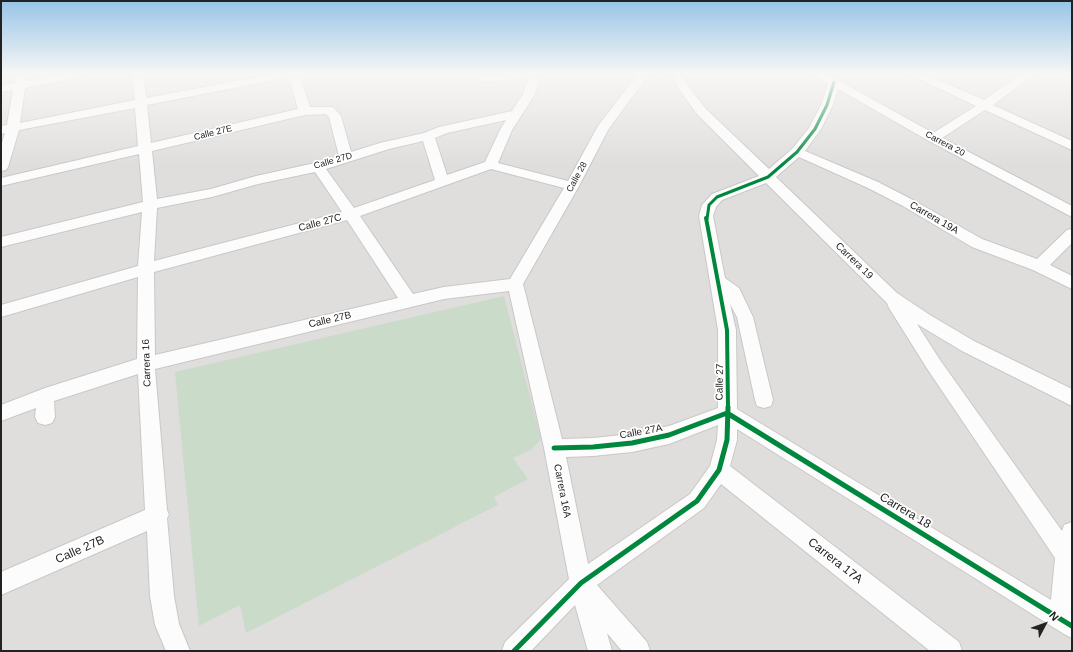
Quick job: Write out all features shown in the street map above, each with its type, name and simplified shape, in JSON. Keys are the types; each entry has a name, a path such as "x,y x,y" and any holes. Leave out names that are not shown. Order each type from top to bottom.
{"street":[{"path":"1,167 7,129 14,104"},
{"path":"7,129 129,104"},
{"name":"Carrera 16","path":"141,104 150,205 146,269 146,364 158,516 162,596 167,625 178,651"},
{"path":"303,104 305,111"},
{"path":"522,104 497,147 490,165 572,186"},
{"name":"Calle 28","path":"515,284 572,186 602,129 621,104"},
{"name":"Carrera 19","path":"697,104 768,178 891,297 924,320 968,346 1072,398"},
{"name":"Calle 27","path":"514,651 581,583 697,502 719,470 727,440 727,330 706,216 709,205 717,197 768,178 797,152 815,129 827,104"},
{"name":"Carrera 20","path":"873,104 1072,212"},
{"path":"933,138 985,105 1072,146"},
{"name":"Calle 27E","path":"145,150 305,111 329,110 335,116 346,158"},
{"name":"Calle 27D","path":"150,205 212,192 318,166 428,136 443,130 516,114"},
{"path":"428,136 442,181"},
{"path":"1,182 145,150"},
{"name":"Carrera 19A","path":"797,152 873,185 908,203 977,243 1039,266 1072,283"},
{"name":"Calle 27C","path":"146,269 351,214 490,165"},
{"path":"318,166 409,301"},
{"path":"1,242 150,205"},
{"path":"1039,266 1072,234"},
{"path":"1,311 146,269"},
{"path":"718,281 733,292 745,317 764,400"},
{"name":"Calle 27B","path":"146,364 444,293 515,284"},
{"name":"Carrera 16A","path":"515,284 554,448 581,583 600,651"},
{"path":"891,297 934,365 1066,554"},
{"path":"1,413 45,396 146,364"},
{"path":"45,396 45,417"},
{"name":"Calle 27A","path":"554,448 593,447 632,443 669,435 727,413"},
{"name":"Carrera 18","path":"727,413 1067,622"},
{"name":"Carrera 17A","path":"719,470 950,651"},
{"name":"Calle 27B","path":"1,584 158,516"},
{"path":"1067,622 1066,554 1072,533"},
{"path":"581,583 638,651"}],"shaded area":[{"path":"1,104 1072,104 1072,651 1,651"}],"green space":[{"path":"504,296 541,439 531,450 513,458 528,479 494,497 498,505 246,633 240,605 199,626 175,372"}],"cycle path":[{"path":"514,651 581,583 697,501 719,470 727,440 727,330 706,216 709,205 717,197 768,177 797,152 815,129 827,104"},
{"path":"554,448 593,447 632,443 669,435 727,413 1072,626"}]}
